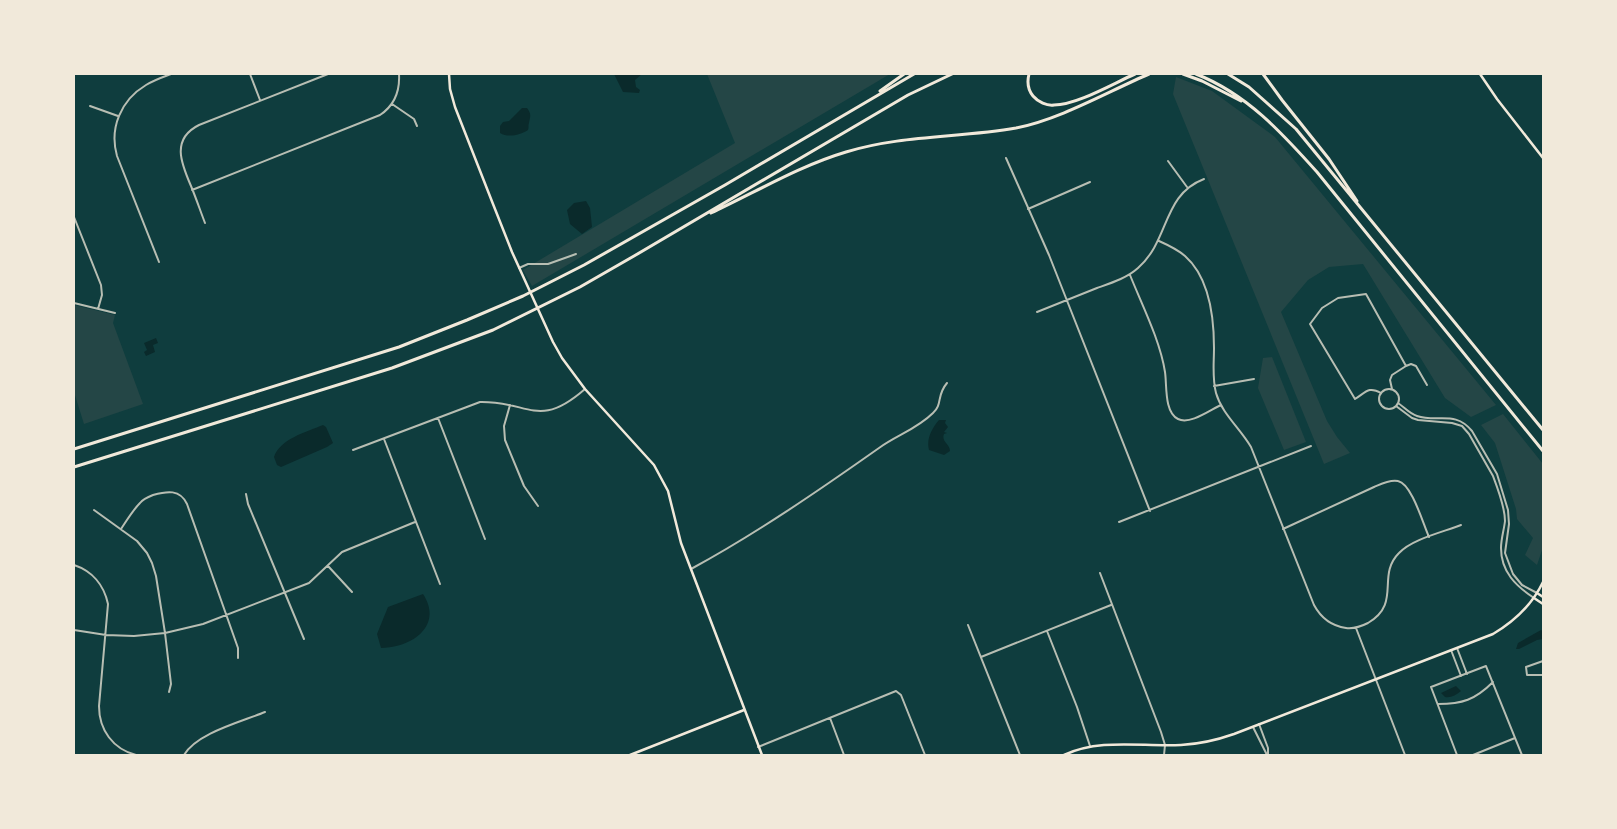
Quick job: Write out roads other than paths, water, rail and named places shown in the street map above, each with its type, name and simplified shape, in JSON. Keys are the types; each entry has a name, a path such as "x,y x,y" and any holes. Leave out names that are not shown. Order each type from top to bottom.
{"highway":[{"path":"867,100 904,74"},
{"path":"74,449 399,347 523,296 584,265 725,185 914,74"},
{"path":"74,467 373,374 493,330 580,287 908,95 952,74"},
{"path":"1029,74 1029,88 1034,97 1042,103 1054,105 1080,98 1136,74"},
{"path":"690,223 801,170 846,152 896,141 1009,129 1028,125 1067,111 1149,74"},
{"path":"1184,74 1202,81 1258,110"},
{"path":"1196,74 1228,90 1258,110 1281,132 1317,172 1543,451"},
{"path":"1228,74 1248,87 1296,129 1543,430"},
{"path":"1263,74 1328,159 1370,220"}],"main road":[{"path":"449,74 450,88 455,107 519,268 562,358 585,390 648,458 659,473 671,499 680,543 762,755"},
{"path":"1480,74 1543,158"},
{"path":"1064,755 1090,746 1116,744 1164,745 1210,741 1253,727 1485,637 1501,629 1520,614 1534,598 1543,582"},
{"path":"1537,593 1543,597"},
{"path":"1534,598 1543,604"},
{"path":"630,755 744,710"}],"street":[{"path":"159,262 117,156 114,141 118,116 126,102 138,90 150,82 171,74"},
{"path":"250,74 260,100"},
{"path":"205,223 181,160 182,144 186,134 195,127 328,74"},
{"path":"192,190 385,112 392,104 399,88 399,74"},
{"path":"392,104 414,119 417,126"},
{"path":"90,106 118,116"},
{"path":"1006,158 1067,300 1150,510"},
{"path":"1168,161 1187,188"},
{"path":"1037,312 1130,274 1148,258 1159,241 1174,204 1187,188 1204,178"},
{"path":"1028,209 1090,182"},
{"path":"74,217 101,285 102,295 98,309"},
{"path":"1159,241 1189,259 1199,274 1206,290 1214,322 1214,386 1220,404 1247,440 1314,605 1328,622 1337,626 1356,628 1373,620 1383,609 1388,594 1388,571 1394,559 1406,547 1461,525"},
{"path":"519,268 528,264 548,264 576,254"},
{"path":"1130,274 1161,354 1170,407 1173,414 1179,419 1187,420 1220,404"},
{"path":"1380,393 1370,389 1355,399 1310,324 1322,308 1338,298 1366,294 1406,366"},
{"path":"74,303 115,313"},
{"path":"1392,389 1384,390 1380,393 1379,399 1383,406 1388,409 1396,406 1398,403 1397,394 1392,389 1390,380 1392,375 1411,364 1416,366 1427,385"},
{"path":"1214,386 1254,379"},
{"path":"690,569 766,525 884,445 917,426 937,409 939,394 947,384"},
{"path":"352,450 480,402 493,401 537,412 547,411 565,405 585,390"},
{"path":"1398,403 1418,416 1457,419 1468,425 1497,474 1508,510 1509,524 1505,553 1513,574 1522,585 1537,593"},
{"path":"510,405 504,426 505,440 524,486 538,506"},
{"path":"1396,406 1412,418 1457,423 1466,430 1496,484 1505,518 1501,548 1508,574 1518,587 1534,598"},
{"path":"437,417 485,540"},
{"path":"384,438 440,584"},
{"path":"1119,522 1311,446"},
{"path":"1283,529 1374,487 1395,481 1403,484 1410,492 1429,537"},
{"path":"121,529 139,504 145,499 169,491 182,496 187,504 238,648 238,658"},
{"path":"246,494 248,504 304,639"},
{"path":"94,510 140,544 152,562 165,633 171,684 170,692"},
{"path":"74,630 106,635 134,636 165,633 195,627 286,593 309,582 342,552 351,547 415,522"},
{"path":"74,565 83,568 93,576 104,592 108,610 100,717 107,735 116,745 136,755"},
{"path":"328,566 352,592"},
{"path":"1100,573 1156,717 1164,745 1164,755"},
{"path":"981,657 1112,605"},
{"path":"968,625 1020,755"},
{"path":"1356,628 1405,755"},
{"path":"1047,632 1090,746"},
{"path":"1457,648 1467,674"},
{"path":"1451,650 1462,676"},
{"path":"1543,661 1526,667 1525,670 1528,675 1543,675"},
{"path":"1458,755 1431,687 1486,666 1522,755"},
{"path":"1438,704 1459,703 1470,699 1477,696 1493,682"},
{"path":"758,746 895,691 901,695 925,755"},
{"path":"184,755 202,737 265,712"},
{"path":"830,717 844,755"},
{"path":"1259,724 1268,748 1268,755"},
{"path":"1253,727 1268,755"},
{"path":"1473,755 1515,738"},
{"path":"123,755 125,751"}]}
